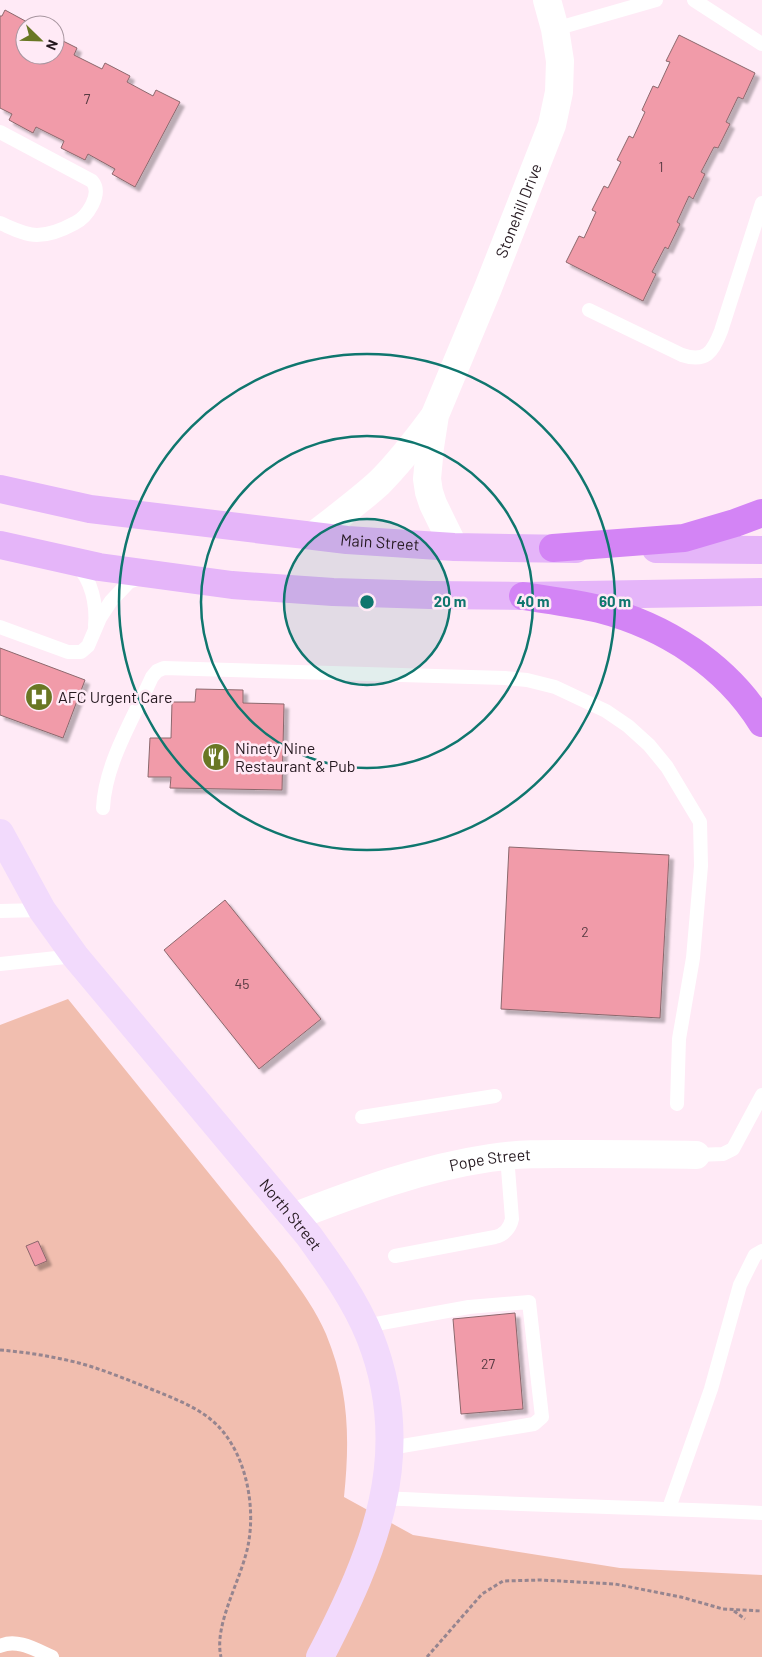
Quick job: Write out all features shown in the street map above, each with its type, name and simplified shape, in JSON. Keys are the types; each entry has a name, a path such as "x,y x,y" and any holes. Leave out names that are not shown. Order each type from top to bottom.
{"highway":[{"path":"553,548 684,538 762,513"},
{"path":"523,596 598,609 621,616 683,644 725,678 742,695 762,724"}],"main road":[{"name":"Main Street","path":"0,489 90,509 313,536 454,547 762,550"},
{"path":"0,545 99,567 232,585 333,592 523,596 762,592"},
{"name":"North Street","path":"0,833 42,910 75,956 294,1216 335,1272 365,1326 380,1368 389,1422 390,1448 384,1498 367,1556 320,1657"}],"street":[{"name":"Stonehill Drive","path":"454,547 433,504 427,479 435,415 488,288 552,125 559,92 560,60 556,28 547,0"},
{"name":"Stonehill Drive","path":"313,536 379,483 408,451 435,415"},
{"name":"Pope Street","path":"294,1216 362,1190 443,1167 506,1156 539,1153 696,1154"}],"lane":[{"path":"556,28 656,0"},
{"path":"694,0 762,44"},
{"path":"0,132 92,181 96,188 96,194 86,214 76,223 46,234 27,234 0,223"},
{"path":"589,310 688,356 702,357 710,353 721,331 762,204"},
{"path":"67,560 79,567 89,584 95,615 94,632"},
{"path":"0,627 68,652 81,652 86,648 111,601 128,582 137,578 161,575"},
{"path":"103,808 104,793 110,768 152,677 157,671 164,668 527,680 555,687 606,711 628,726 667,767 700,822 701,866 694,958 680,1040 677,1104"},
{"path":"0,911 42,910"},
{"path":"0,964 75,956"},
{"path":"696,1154 723,1154 733,1149 762,1095"},
{"path":"362,1117 495,1096"},
{"path":"395,1256 495,1237 505,1232 511,1222 512,1215 506,1156"},
{"path":"669,1508 708,1397 740,1285 755,1255 762,1251"},
{"path":"365,1326 469,1307 529,1302 542,1417 534,1424 390,1448"},
{"path":"384,1498 762,1513"},
{"path":"0,1646 7,1643 17,1643 52,1657"}],"path":[{"path":"0,1350 33,1353 75,1362 106,1372 186,1404 215,1423 234,1447 241,1463 247,1488 251,1518 244,1562 224,1618 220,1638 221,1657"},
{"path":"427,1657 482,1594 503,1581 541,1580 615,1584 681,1597 733,1611 745,1618"},
{"path":"733,1611 762,1610"}],"shaded area":[{"path":"68,999 279,1260 316,1315 334,1355 346,1414 347,1455 344,1497 413,1535 620,1568 762,1575 762,1657 0,1657 0,1025"}],"building":[{"path":"5,10 15,15 15,65 65,65 65,42 77,48 74,55 102,69 105,63 130,76 127,82 153,96 156,90 180,102 135,187 112,174 115,169 88,154 85,160 61,148 64,141 36,127 33,133 9,120 12,114 0,108 0,16 2,16"},
{"path":"679,35 755,73 743,99 738,97 726,122 730,124 718,148 714,147 701,172 705,174 693,199 689,196 677,222 680,224 668,249 665,247 652,272 656,274 643,301 566,262 579,236 584,238 596,212 592,210 604,186 608,188 621,162 617,160 629,136 633,138 645,112 642,110 653,86 658,88 670,62 666,61"},
{"name":"AFC Urgent Care","path":"0,648 85,680 63,738 0,715"},
{"name":"Ninety Nine Restaurant & Pub","path":"196,689 243,690 243,703 284,704 282,790 170,788 171,777 148,777 150,738 171,738 172,702 195,702"},
{"path":"509,847 669,855 660,1018 501,1009"},
{"path":"225,900 321,1019 259,1069 164,950"},
{"path":"38,1241 47,1261 35,1266 26,1246"},
{"path":"515,1313 523,1409 461,1414 453,1319"}],"place":[{"name":"AFC Urgent Care","path":"39,697"},
{"name":"Ninety Nine Restaurant & Pub","path":"216,757"}]}
